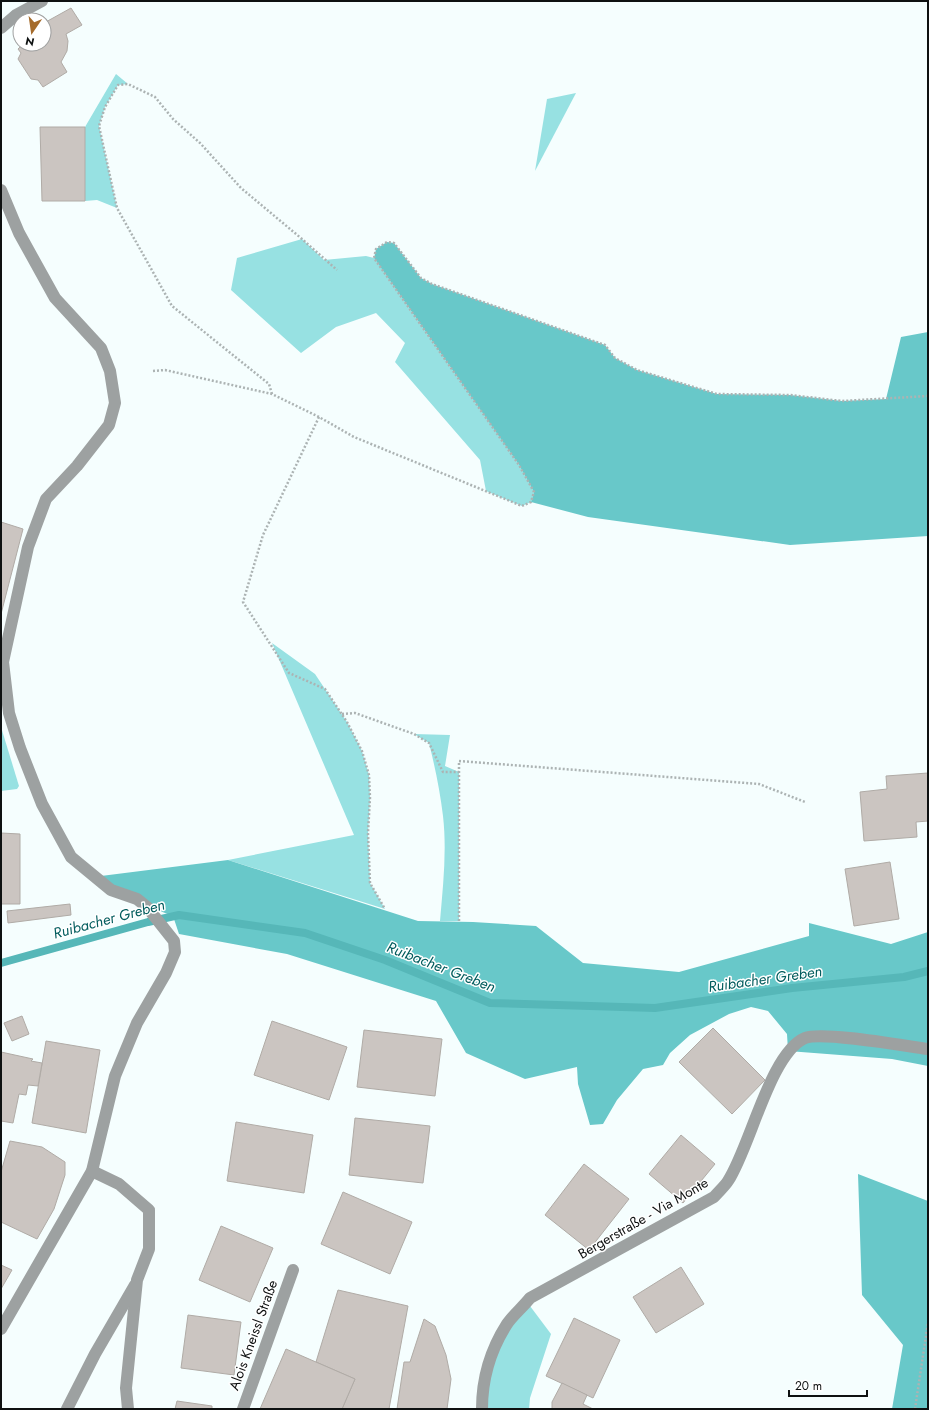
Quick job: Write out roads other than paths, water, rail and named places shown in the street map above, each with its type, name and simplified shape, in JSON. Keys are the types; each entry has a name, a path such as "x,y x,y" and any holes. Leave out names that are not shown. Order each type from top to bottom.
{"street":[{"path":"1,28 16,15 42,1"},
{"path":"1,190 19,233 55,298 101,348 110,371 115,403 110,426 77,466 46,498 28,547 3,662 9,713 20,748 42,804 71,857 111,890 137,899 147,908 165,928 174,941 175,952 166,973 138,1023 116,1076 92,1171 1,1329"},
{"name":"Bergerstraße - Via Monte","path":"482,1409 482,1388 494,1350 508,1323 530,1298 714,1197 728,1181 770,1083 788,1051 805,1038 828,1036 928,1049"},
{"path":"67,1409 95,1354 137,1280 149,1249 149,1210 119,1184 92,1171"},
{"name":"Alois Kneissl Straße","path":"243,1409 292,1270"},
{"path":"128,1409 126,1388 137,1280"}],"waterway":[{"name":"Ruibacher Greben","path":"1,963 148,922 179,915 305,933 385,960 490,1003 655,1008 792,988 904,977 928,971"}]}
